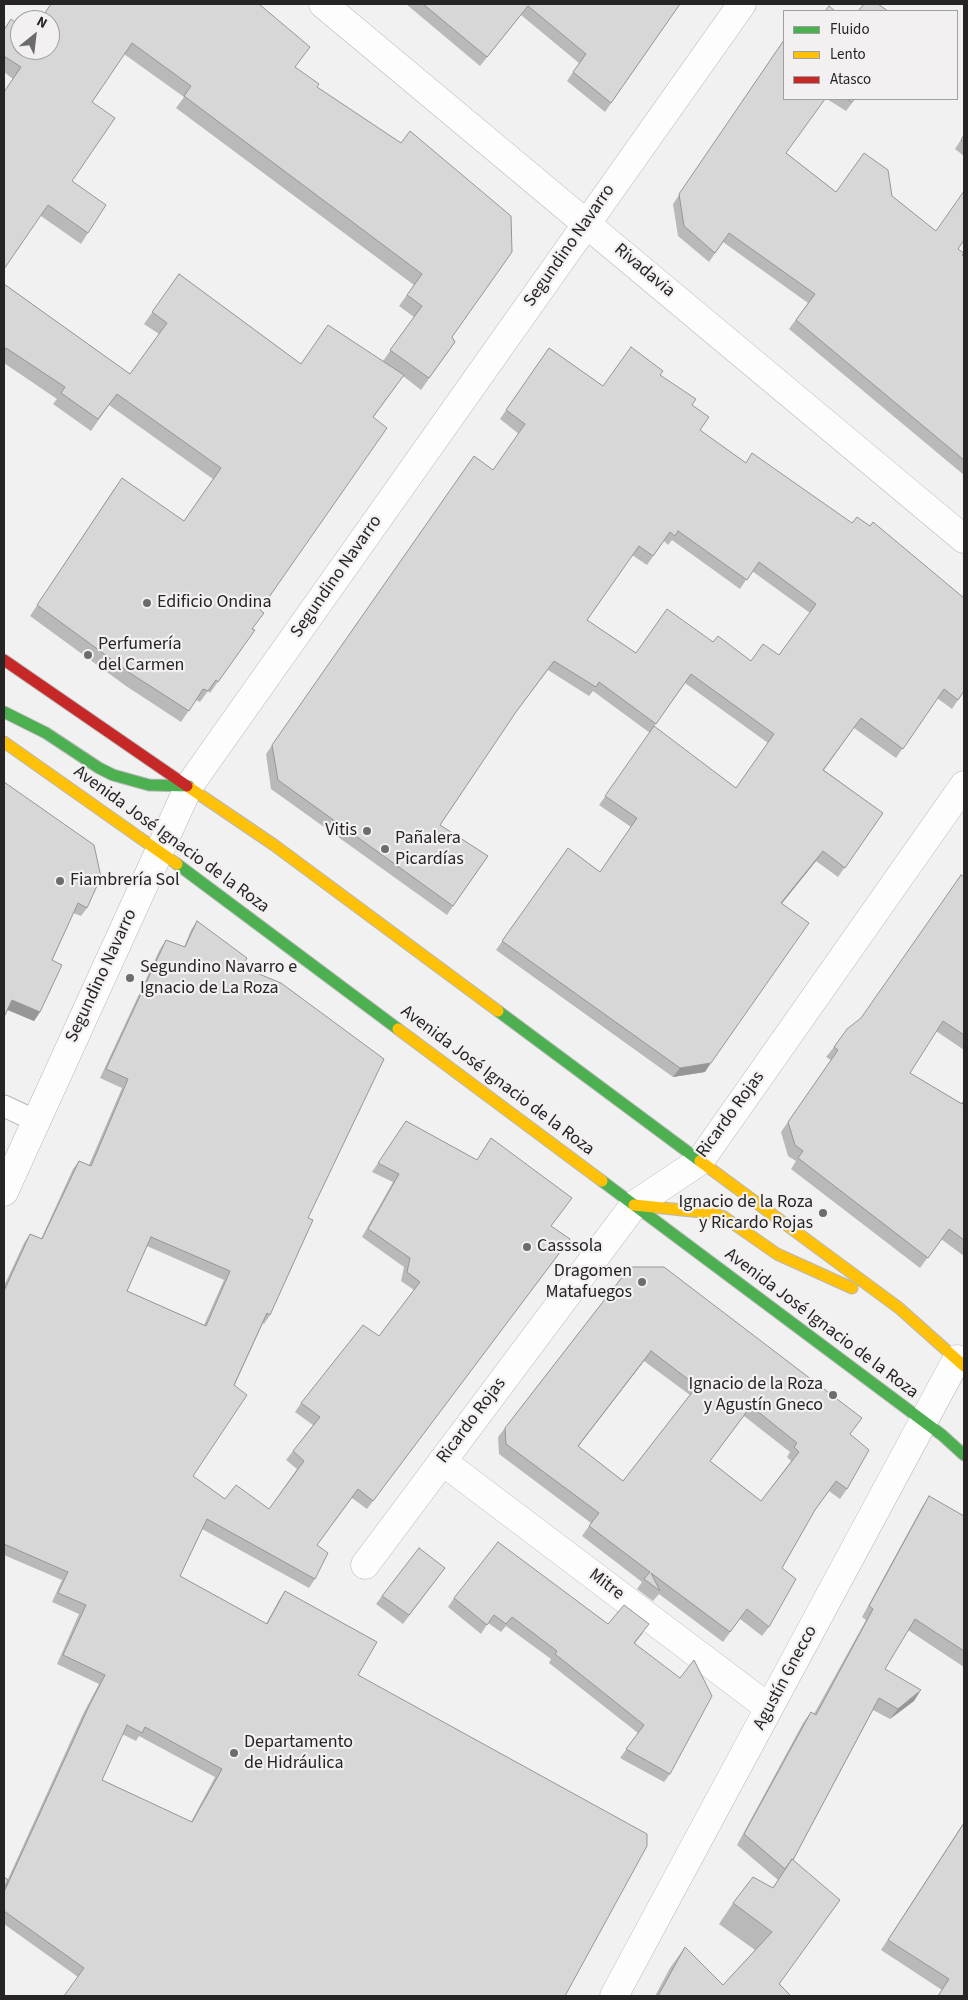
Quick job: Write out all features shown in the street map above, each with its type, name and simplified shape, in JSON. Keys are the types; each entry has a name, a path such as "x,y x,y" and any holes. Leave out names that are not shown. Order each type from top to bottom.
{"main road":[{"path":"4,660 282,851 899,1308 960,1363"},
{"path":"4,712 46,733 99,768 113,775 149,786 188,786"},
{"name":"Avenida José Ignacio de la Roza","path":"4,742 160,850 923,1422 964,1455"},
{"path":"634,1205 711,1213 724,1217 777,1254 899,1308"}],"street":[{"name":"Rivadavia","path":"323,4 964,539"},
{"name":"Segundino Navarro","path":"4,1192 188,786 742,4"},
{"name":"Ricardo Rojas","path":"365,1565 634,1205 700,1160 964,785"},
{"name":"Agustín Gnecco","path":"614,1996 923,1422 960,1363"},
{"name":"Mitre","path":"442,1461 769,1708"}],"lane":[{"path":"4,1106 36,1121"}],"building":[{"path":"51,4 259,4 310,47 295,67 319,84 317,87 401,143 410,131 511,216 512,252 452,337 455,342 429,378 390,350 422,306 407,295 422,274 184,96 191,86 132,43 92,102 115,118 72,181 106,205 88,233 48,205 4,269 4,92 21,67 10,60 60,60 60,10 47,10"},
{"path":"423,4 680,4 611,103 573,72 586,54 528,6 487,57"},
{"path":"864,4 878,4 887,10 859,10"},
{"path":"829,6 834,10 826,10"},
{"path":"10,21 10,60 4,56 4,30"},
{"path":"783,41 783,100 824,100 786,153 836,192 864,153 888,170 892,196 936,231 964,191 964,240 958,249 964,253 962,255 964,256 964,460 796,320 815,294 729,233 715,253 684,226 679,194"},
{"path":"179,274 301,364 328,325 404,375 373,417 387,428 260,610 264,613 252,629 255,630 218,682 216,680 208,691 203,689 189,711 133,675 37,605 122,478 184,521 221,468 117,394 98,419 61,393 65,387 6,348 4,351 4,284 130,374 167,323 152,312"},
{"path":"631,347 663,371 660,375 696,399 692,405 709,417 700,430 746,463 752,453 852,523 857,517 870,526 873,522 964,598 964,691 958,700 944,689 903,749 861,718 823,770 883,813 845,868 823,851 781,903 809,923 711,1063 680,1068 502,941 568,848 600,872 637,818 605,796 654,726 736,788 774,734 691,674 656,724 599,682 596,687 554,661 516,712 440,825 488,856 453,906 278,780 272,745 474,456 493,470 525,424 506,410 549,348 603,386","holes":["678,531 747,580 759,562 816,604 779,655 763,644 751,661 718,636 713,642 667,609 636,653 587,620 639,546 653,556 670,532 675,536"]},
{"path":"4,782 94,845 101,877 87,908 78,903 52,960 62,965 40,1012 12,1000 4,1017"},
{"path":"961,875 964,877 964,1035 943,1021 910,1073 962,1104 964,1100 964,1240 949,1229 928,1258 798,1158 803,1151 795,1145 788,1122 838,1050 834,1047 847,1029 861,1018"},
{"path":"197,921 247,958 242,967 281,983 384,1059 308,1218 313,1220 270,1315 267,1313 234,1385 247,1395 193,1476 225,1499 236,1485 269,1509 304,1461 293,1451 320,1417 301,1403 363,1325 379,1336 420,1282 407,1272 410,1258 368,1229 399,1174 378,1163 406,1121 477,1160 491,1138 572,1198 551,1226 570,1239 373,1501 358,1489 317,1545 328,1553 315,1579 207,1519 180,1576 267,1624 285,1591 377,1642 358,1675 647,1834 647,1846 565,1996 64,1996 84,1968 4,1911 4,1892 105,1675 63,1655 86,1605 58,1593 68,1572 4,1544 4,1291 30,1234 42,1239 79,1161 91,1166 128,1079 106,1069 166,940 185,947","holes":["151,1237 230,1271 206,1326 127,1291","127,1725 142,1733 145,1727 222,1769 192,1822 102,1780"]},
{"path":"630,1267 664,1267 862,1418 850,1434 869,1450 847,1489 836,1481 815,1510 782,1568 796,1579 769,1627 747,1609 730,1632 651,1573 660,1591 644,1579 650,1572 589,1526 599,1513 506,1444 505,1428","holes":["651,1351 697,1386 623,1481 578,1446","751,1406 797,1443 794,1447 799,1452 761,1501 710,1461"]},
{"path":"929,1496 964,1516 964,1651 915,1619 885,1669 921,1690 898,1709 879,1698 793,1860 785,1869 744,1834 811,1712 816,1715 873,1609 869,1606"},
{"path":"498,1542 608,1624 624,1605 649,1624 634,1643 680,1678 694,1660 712,1696 670,1774 626,1749 644,1725 555,1654 557,1651 512,1617 506,1624 494,1615 487,1625 454,1598"},
{"path":"419,1548 445,1568 409,1615 382,1596"},
{"path":"964,1823 964,1996 938,1996 949,1979 888,1940"},
{"path":"792,1859 840,1900 779,1984 791,1996 658,1996 685,1947 723,1985 772,1932 733,1903 753,1877 773,1888"},
{"path":"4,1877 8,1880 4,1889"}],"traffic: fast":[{"path":"4,712 46,733 99,768 113,775 149,785 189,786"},
{"path":"177,864 398,1029"},
{"path":"498,1011 700,1161"},
{"path":"602,1181 942,1435 964,1455"}],"traffic: slow":[{"path":"4,742 177,864"},
{"path":"187,786 274,845 498,1011"},
{"path":"398,1029 602,1181"},
{"path":"700,1161 899,1308 964,1366"},
{"path":"634,1205 711,1213 724,1217 777,1254 852,1288"}],"traffic: jam":[{"path":"4,660 187,786"}],"place":[{"name":"Edificio Ondina","path":"147,603"},
{"name":"Perfumería del Carmen","path":"88,655"},
{"name":"Vitis","path":"367,831"},
{"name":"Pañalera Picardías","path":"385,849"},
{"name":"Fiambrería Sol","path":"60,881"},
{"name":"Segundino Navarro e Ignacio de La Roza","path":"130,978"},
{"name":"Ignacio de la Roza y Ricardo Rojas","path":"823,1213"},
{"name":"Casssola","path":"527,1247"},
{"name":"Dragomen Matafuegos","path":"642,1282"},
{"name":"Ignacio de la Roza y Agustín Gneco","path":"833,1395"},
{"name":"Departamento de Hidráulica","path":"234,1753"}]}
